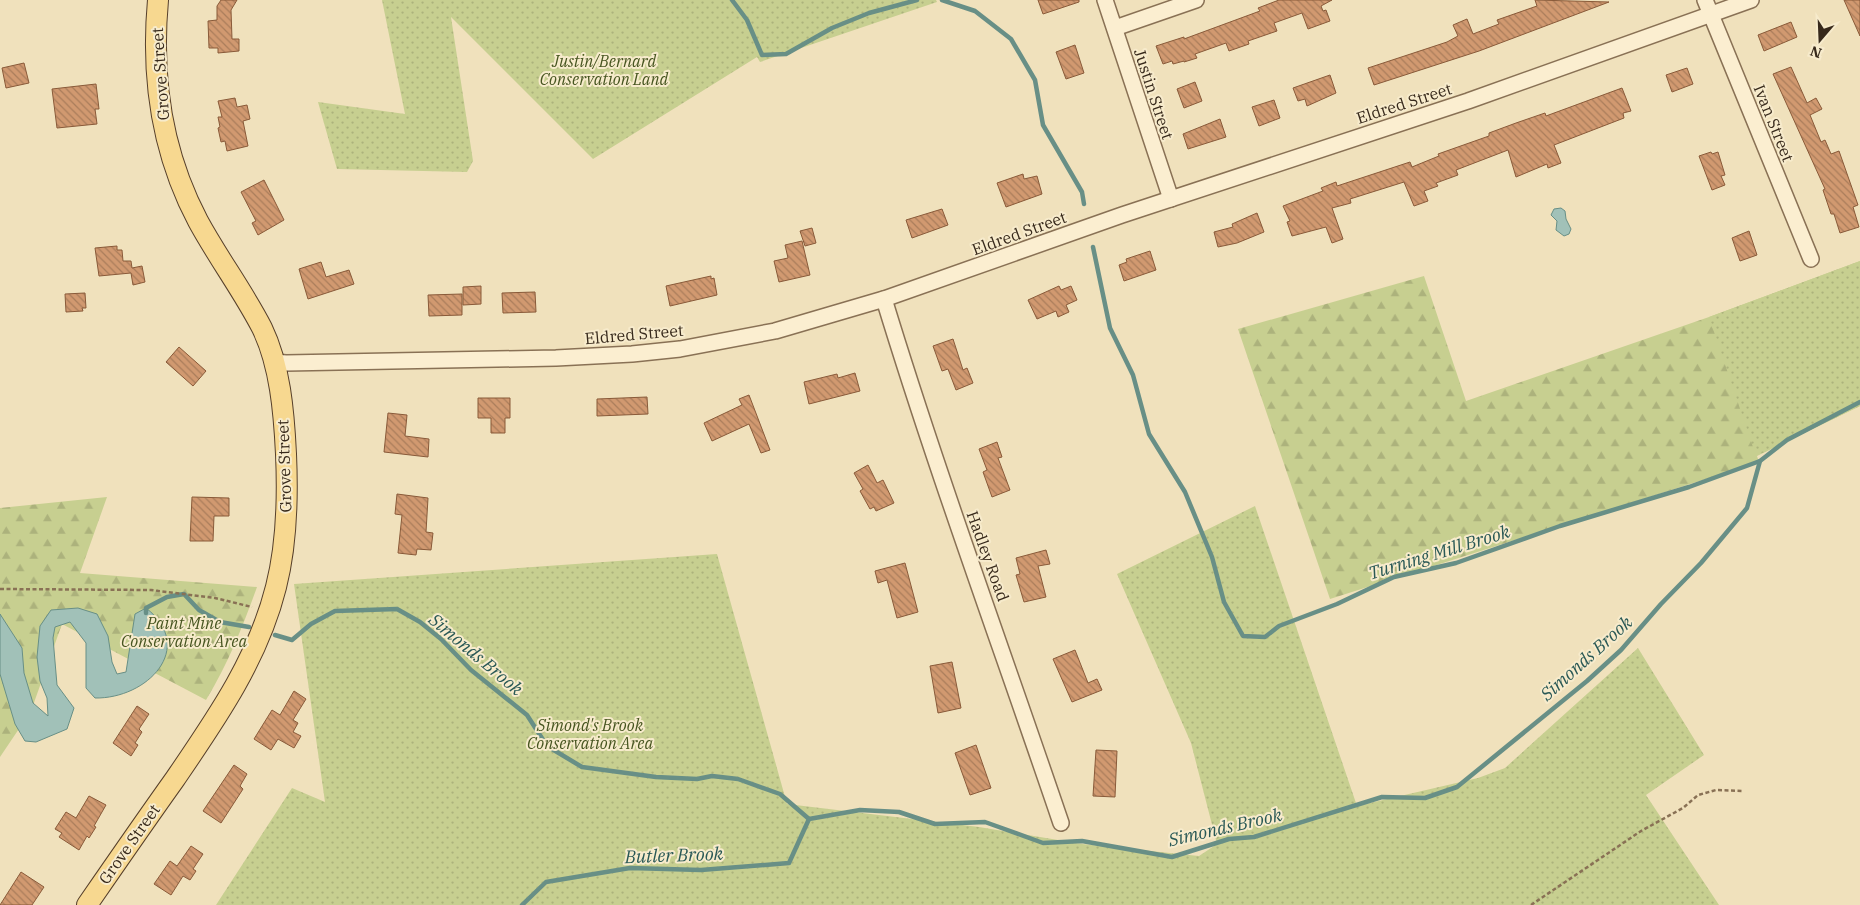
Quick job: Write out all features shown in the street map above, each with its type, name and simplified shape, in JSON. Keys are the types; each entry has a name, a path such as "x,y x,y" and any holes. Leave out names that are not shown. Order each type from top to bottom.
{"main road":[{"name":"Grove Street","path":"87,905 226,703 256,646 269,612 282,558 288,492 286,438 274,362 259,323 197,219 180,182 162,124 155,26 158,0"}],"street":[{"name":"Justin Street","path":"1105,0 1171,198"},
{"path":"1115,28 1196,0"},
{"name":"Eldred Street","path":"274,362 286,364 556,358 652,352 732,341 775,331 884,300 1171,198 1468,101 1708,7 1750,0"},
{"name":"Ivan Street","path":"1708,7 1811,259"},
{"name":"Hadley Road","path":"884,300 930,448 1002,646 1061,824"}],"path":[{"path":"0,590 150,590 216,598 269,612"},
{"path":"1531,905 1642,830 1683,808 1698,795 1716,790 1744,791"}],"green space":[{"name":"Justin/Bernard Conservation Land","path":"382,0 936,0 937,2 760,62 757,57 593,159 451,17 473,161 467,172 337,169 318,102 405,114"},
{"path":"1860,261 1860,406 1757,456 1759,462 1330,599 1238,329 1424,276 1466,401 1709,317"},
{"path":"1860,261 1860,406 1756,456 1709,317"},
{"name":"Paint Mine Conservation Area","path":"107,497 80,573 257,587 241,630 206,700 62,624 31,711 0,757 0,508"},
{"name":"Simond's Brook Conservation Area","path":"1255,506 1357,806 1478,778 1505,768 1638,648 1704,755 1646,795 1719,905 216,905 292,788 325,802 294,584 717,554 787,804 979,827 1082,844 1199,856 1217,844 1191,743 1117,574"}],"water":[{"path":"1561,208 1565,211 1566,219 1571,229 1569,234 1564,236 1556,230 1557,221 1551,215 1554,209"},
{"path":"78,608 97,614 108,636 112,662 117,674 126,672 135,614 146,608 161,623 167,639 166,654 159,668 147,681 132,690 114,696 95,698 86,688 86,643 70,622 55,627 53,638 57,685 74,708 67,729 36,742 25,741 15,724 0,674 0,614 22,648 24,673 33,703 48,716 47,698 40,681 37,657 40,626 51,610"}],"building":[{"path":"221,0 237,0 231,10 232,39 239,39 239,51 218,53 218,48 209,48 208,21 217,20 217,6"},
{"path":"1038,0 1079,0 1079,2 1043,14"},
{"path":"1279,0 1332,0 1321,6 1323,11 1326,10 1330,21 1308,29 1302,13 1274,23 1277,31 1248,41 1249,44 1229,51 1226,43 1195,54 1197,58 1173,64 1172,61 1163,64 1156,46 1184,37 1184,39 1260,11 1258,8"},
{"path":"1535,0 1609,2 1479,51 1374,85 1368,68 1447,42 1458,36 1453,25 1467,19 1473,34 1499,24 1497,20 1537,6"},
{"path":"1844,0 1860,0 1860,36"},
{"path":"1791,22 1797,37 1764,51 1758,35"},
{"path":"1075,45 1084,73 1066,79 1056,52"},
{"path":"24,63 29,83 6,88 2,68"},
{"path":"1791,67 1807,103 1816,98 1822,109 1810,115 1821,142 1825,140 1831,154 1839,151 1858,205 1853,207 1859,227 1840,233 1834,214 1831,214 1823,190 1825,189 1773,74"},
{"path":"1687,68 1693,84 1672,92 1666,75"},
{"path":"1330,75 1336,93 1307,106 1305,99 1298,101 1293,88"},
{"path":"1195,82 1202,101 1184,108 1177,89"},
{"path":"96,84 99,109 95,109 97,124 57,128 52,89"},
{"path":"1622,88 1631,111 1623,113 1624,118 1554,145 1561,163 1548,168 1547,164 1516,177 1508,150 1456,170 1458,175 1436,183 1438,186 1424,191 1428,201 1414,206 1404,182 1350,199 1351,203 1332,208 1343,239 1332,243 1326,227 1292,236 1287,222 1290,221 1283,206 1323,191 1321,188 1336,182 1337,186 1410,162 1412,167 1439,156 1438,154 1489,136 1489,133 1545,113 1546,116"},
{"path":"235,98 237,107 247,105 250,119 243,121 248,146 227,151 225,141 221,142 218,128 220,127 218,117 222,117 218,101"},
{"path":"1274,100 1280,118 1259,126 1252,107"},
{"path":"1220,119 1226,137 1188,149 1183,134"},
{"path":"1711,152 1712,154 1718,152 1725,175 1721,176 1725,185 1712,190 1699,156"},
{"path":"1023,174 1024,179 1037,176 1042,194 1006,207 997,183"},
{"path":"264,180 284,220 258,235 252,223 256,221 241,192"},
{"path":"942,209 948,225 912,238 906,220"},
{"path":"1257,213 1264,232 1237,243 1218,247 1214,232 1233,227 1232,224"},
{"path":"812,228 816,243 805,246 800,231"},
{"path":"1749,231 1757,255 1740,261 1732,238"},
{"path":"802,241 810,275 779,282 774,261 788,258 785,245"},
{"path":"117,246 117,250 122,250 123,261 131,261 132,268 142,266 145,282 133,285 131,273 99,276 95,248"},
{"path":"1150,251 1156,270 1124,281 1119,265 1127,262 1126,259"},
{"path":"321,262 326,277 349,270 354,284 308,299 299,269"},
{"path":"711,276 711,279 714,278 717,295 670,306 666,286"},
{"path":"481,286 481,304 463,305 463,287"},
{"path":"1059,286 1061,290 1071,286 1077,300 1066,305 1069,312 1058,317 1056,311 1037,319 1028,300"},
{"path":"535,292 536,312 503,313 502,293"},
{"path":"85,293 86,308 82,308 83,311 66,312 65,294"},
{"path":"462,294 462,315 429,316 428,295"},
{"path":"953,339 963,370 967,368 973,383 956,390 948,369 942,371 933,346"},
{"path":"179,347 206,371 193,386 166,362"},
{"path":"855,373 860,391 809,404 804,382 837,374 838,378"},
{"path":"749,395 770,450 761,453 749,424 712,441 704,423 742,405 739,399"},
{"path":"647,397 648,414 597,416 597,399"},
{"path":"478,398 510,398 510,418 505,418 505,433 491,433 491,418 478,418"},
{"path":"388,413 407,415 405,436 429,439 428,457 384,452"},
{"path":"997,442 1002,457 998,458 1010,490 992,497 983,472 987,470 979,449"},
{"path":"868,465 877,483 883,480 894,503 876,511 874,507 870,509 860,491 863,489 854,473"},
{"path":"397,494 428,498 426,532 433,533 431,550 417,549 416,555 398,553 402,515 395,514"},
{"path":"192,497 229,498 229,516 214,516 213,541 190,541"},
{"path":"1046,550 1050,564 1038,566 1046,597 1024,602 1016,575 1020,574 1016,558"},
{"path":"905,563 918,612 897,618 887,580 878,583 875,571"},
{"path":"1075,650 1088,683 1097,679 1102,690 1072,702 1053,659"},
{"path":"952,662 961,708 938,713 930,666"},
{"path":"294,691 306,699 293,720 298,723 293,732 301,736 294,748 278,739 271,750 254,739 272,710 280,715"},
{"path":"137,706 149,714 139,729 142,732 135,743 138,745 131,756 113,743"},
{"path":"976,745 991,788 970,795 955,753"},
{"path":"1096,750 1117,751 1115,797 1093,796"},
{"path":"234,765 247,774 240,786 243,789 221,823 203,811"},
{"path":"89,796 106,805 94,826 96,827 89,838 87,836 79,850 59,837 62,833 55,829 66,812 76,818"},
{"path":"191,846 203,854 193,869 196,871 190,880 183,876 171,895 154,884 170,861 177,866"},
{"path":"21,872 44,887 32,905 0,905"}],"waterway":[{"name":"Turning Mill Brook","path":"732,0 747,20 762,55 786,54 832,28 869,13 917,0"},
{"name":"Turning Mill Brook","path":"942,0 975,11 1011,39 1035,80 1043,125 1082,192 1084,204"},
{"name":"Turning Mill Brook","path":"1093,247 1110,328 1133,375 1149,434 1185,492 1212,557 1224,602 1243,636 1265,637 1279,626 1337,604 1394,577 1456,563 1560,526 1689,487 1760,461"},
{"name":"Simonds Brook","path":"275,635 292,640 311,624 335,611 397,609 420,622 441,639 471,670 527,715 547,746 582,767 656,777 697,779 712,776 738,779 780,794 809,819 860,810 899,812 935,824 985,822 1043,843 1082,841 1172,857 1229,839 1254,837 1382,797 1425,798 1457,787 1587,681 1621,650 1661,604 1701,563 1747,508 1760,461 1787,440 1860,402"},
{"name":"Simonds Brook","path":"146,613 146,608 167,597 184,594 199,610 220,622 249,627"},
{"name":"Butler Brook","path":"522,905 546,882 630,868 701,870 789,863 809,819"}]}
